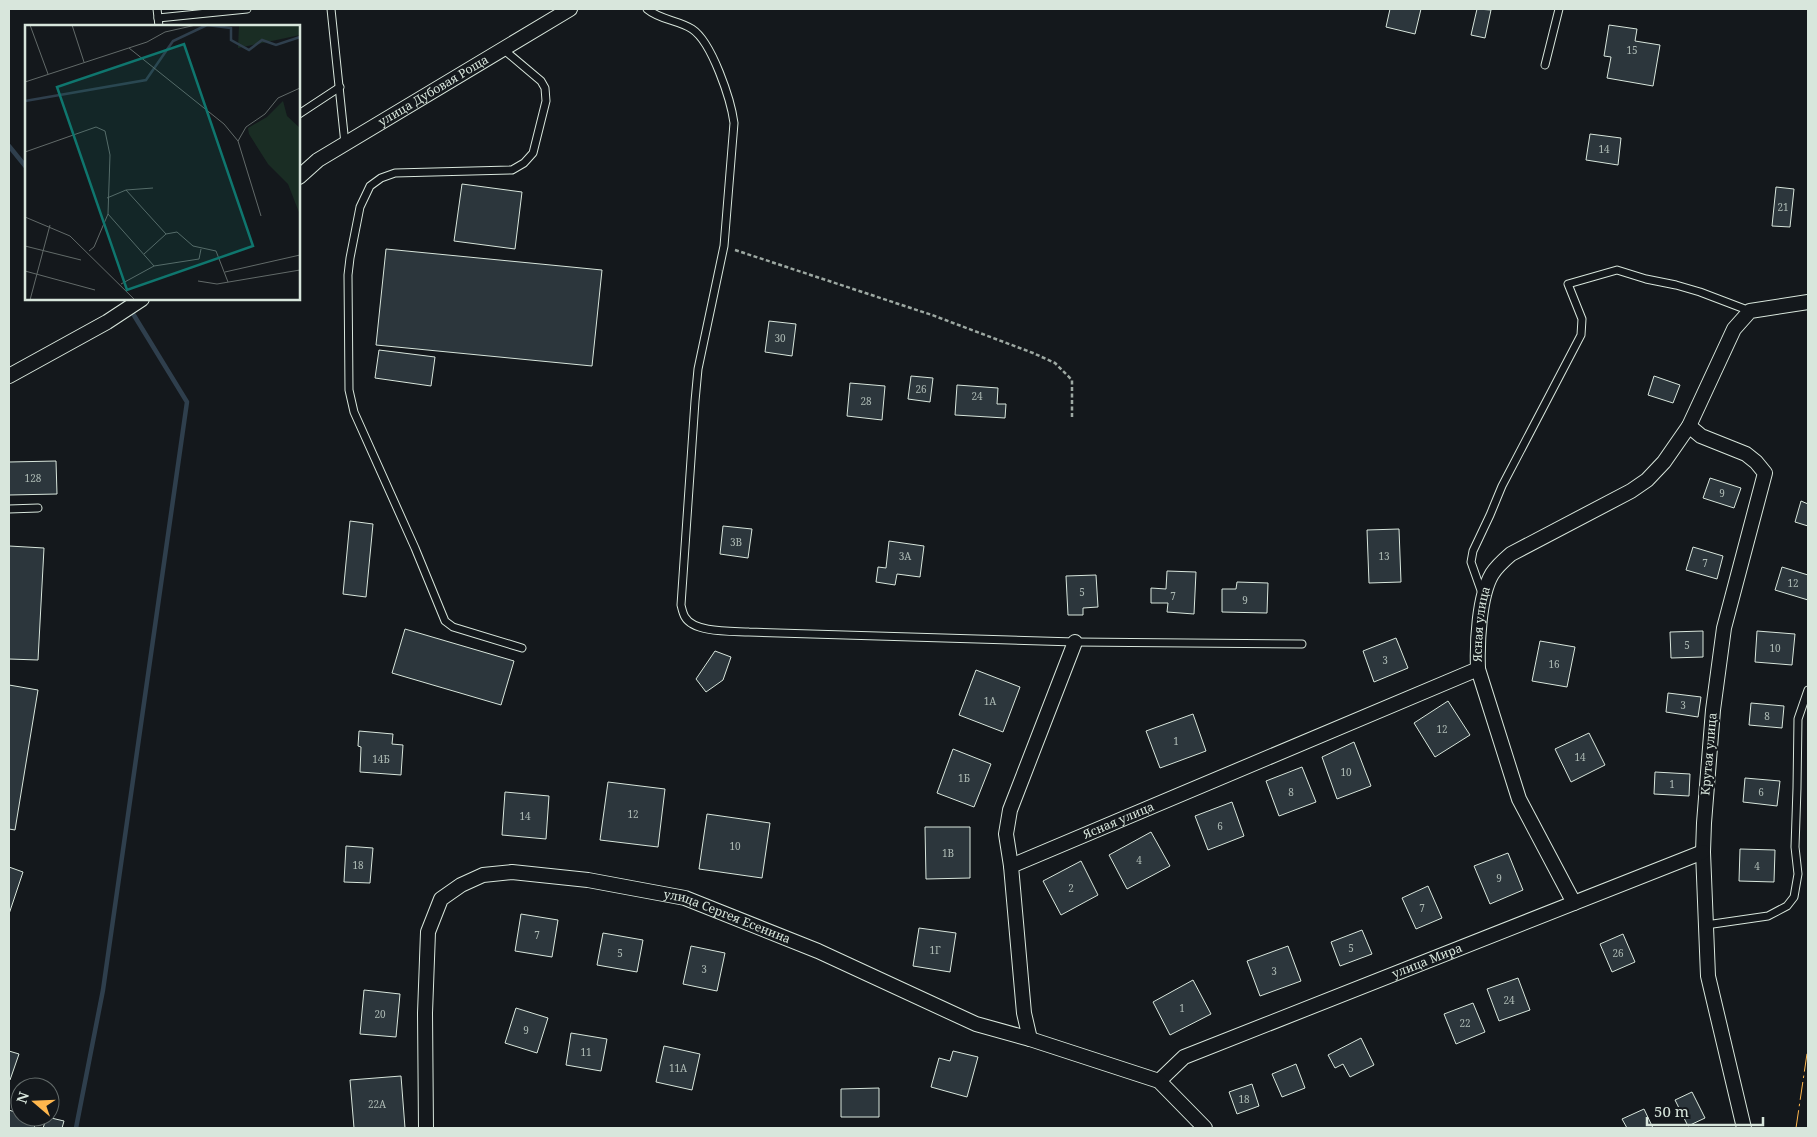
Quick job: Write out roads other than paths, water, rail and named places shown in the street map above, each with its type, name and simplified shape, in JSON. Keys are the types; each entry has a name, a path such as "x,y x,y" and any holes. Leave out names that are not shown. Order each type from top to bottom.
{"street":[{"name":"улица Дубовая Роща","path":"300,176 318,160 570,9"},
{"path":"9,376 107,322 140,300"},
{"path":"1750,311 1808,302"},
{"name":"Ясная улица","path":"1011,866 1478,669 1478,648 1484,598 1493,573 1511,554 1641,484 1664,462 1689,426 1734,329 1750,311"},
{"name":"Крутая улица","path":"1689,426 1701,436 1746,454 1765,473 1724,628 1713,710 1703,852 1708,976 1744,1128"},
{"path":"1030,1039 1024,1013 1011,866 1006,834 1010,810 1075,642"},
{"path":"1478,669 1520,799 1574,903"},
{"name":"улица Мира","path":"1159,1081 1184,1056 1703,852"},
{"name":"улица Сергея Есенина","path":"426,1128 425,1013 428,932 441,900 461,885 483,875 512,872 588,880 685,898 818,951 976,1024 1030,1039 1159,1081 1205,1128"}],"lane":[{"path":"157,9 159,22 246,9"},
{"path":"331,9 345,144"},
{"path":"647,9 658,17 678,21 694,30 708,47 731,105 734,123 724,246 698,369 695,401 681,605 684,616 689,622 709,630 748,632 1075,642 1302,644"},
{"path":"1545,65 1558,9"},
{"path":"503,49 541,81 545,88 546,101 533,153 524,163 512,170 395,173 381,178 370,186 360,208 348,275 349,390 354,412 415,548 445,622 453,627 522,648"},
{"path":"300,113 340,87"},
{"path":"1484,598 1476,581 1472,562 1473,551 1502,486 1581,335 1582,318 1568,284 1617,270 1692,290 1750,311"},
{"path":"9,508 38,508"},
{"path":"1706,925 1768,916 1787,906 1794,897 1798,874 1795,848 1798,788 1798,719 1808,690"}],"waterway":[{"path":"9,146 25,166"},
{"path":"76,1128 103,990 187,402 125,300"}]}
